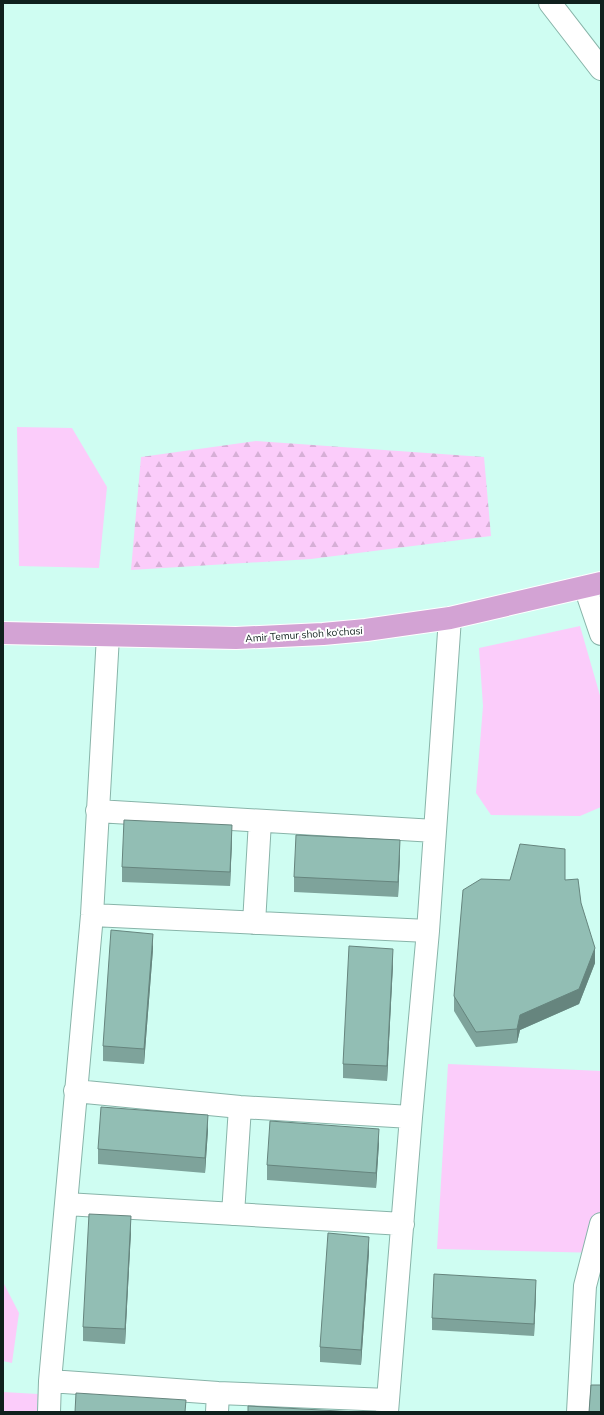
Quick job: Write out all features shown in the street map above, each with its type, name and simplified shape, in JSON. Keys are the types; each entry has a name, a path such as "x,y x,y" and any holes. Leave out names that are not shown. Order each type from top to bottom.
{"main road":[{"name":"Amir Temur shoh ko‘chasi","path":"3,633 236,638 366,630 450,618 593,585"}],"street":[{"path":"550,3 601,69"},
{"path":"593,585 601,634"},
{"path":"50,1381 217,1403 387,1406 428,931 450,618"},
{"path":"49,1412 50,1381 75,1091 92,915 108,636"},
{"path":"97,811 435,831"},
{"path":"254,923 260,821"},
{"path":"92,915 428,931"},
{"path":"75,1091 240,1107 411,1117"},
{"path":"233,1214 240,1107"},
{"path":"66,1204 403,1224"},
{"path":"578,1412 585,1286 601,1224"}],"green space":[{"path":"17,427 72,428 107,487 99,568 19,566"},
{"path":"256,441 484,457 491,536 311,559 131,570 141,457"},
{"path":"580,626 601,699 601,807 580,816 491,815 476,793 483,706 479,648"},
{"path":"448,1064 601,1071 601,1253 437,1249"},
{"path":"3,1282 19,1313 12,1363 3,1361"},
{"path":"3,1392 38,1394 37,1412 3,1412"}],"building":[{"path":"124,820 232,825 230,872 122,867"},
{"path":"296,835 400,840 398,882 294,877"},
{"path":"520,844 565,849 565,880 578,879 581,903 595,948 579,989 520,1015 517,1029 476,1032 454,996 463,890 481,879 510,880"},
{"path":"111,930 153,934 144,1049 103,1046"},
{"path":"349,946 393,949 387,1066 343,1064"},
{"path":"101,1107 208,1115 205,1158 98,1149"},
{"path":"270,1121 379,1129 376,1173 267,1165"},
{"path":"89,1214 131,1216 125,1329 83,1327"},
{"path":"328,1233 369,1237 361,1350 320,1347"},
{"path":"434,1274 536,1280 534,1324 432,1318"},
{"path":"591,1385 601,1385 601,1412 589,1412"},
{"path":"76,1393 186,1400 185,1412 75,1412"},
{"path":"248,1406 357,1412 248,1412"}]}
